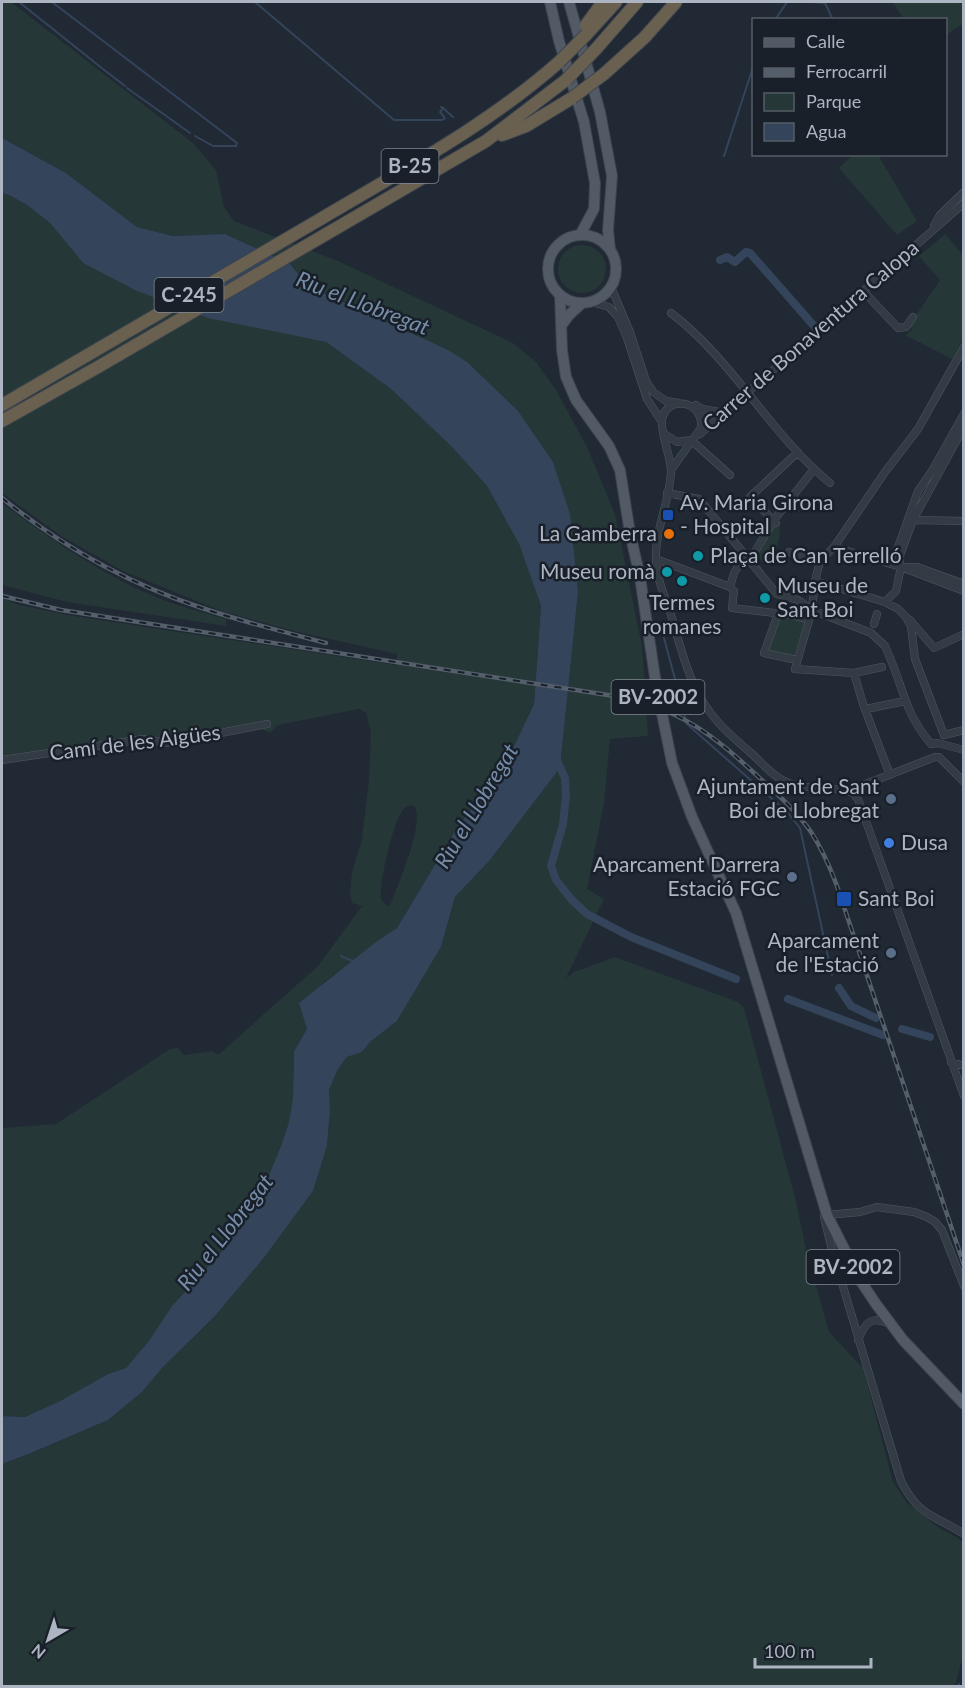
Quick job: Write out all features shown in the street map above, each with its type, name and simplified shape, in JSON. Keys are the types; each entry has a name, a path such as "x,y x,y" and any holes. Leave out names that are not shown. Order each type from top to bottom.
{"highway":[{"path":"585,32 603,2"},
{"name":"B-25","path":"314,223 422,159 533,85 616,2"},
{"name":"B-25","path":"330,231 486,141 566,80 637,2"},
{"path":"486,141 526,126 572,98 604,74 645,37 676,2"},
{"name":"C-245","path":"2,405 314,223"},
{"name":"C-245","path":"2,421 330,231"},
{"path":"2,430 80,381 98,367"}],"main road":[{"path":"550,2 559,41 584,122 595,183 594,209 580,235"},
{"path":"561,326 569,315 587,302 604,295 611,287 616,268 610,249 608,230 612,176 600,112 568,2"},
{"path":"587,302 571,301 560,295 550,278 550,259 560,243 569,237 580,235 595,237 610,249"},
{"name":"BV-2002","path":"560,295 564,369 570,388 609,446 620,470 640,577 656,684 672,763 686,803 736,913 765,1003 827,1215 860,1280 891,1325 963,1404"}],"street":[{"name":"Carrer de Bonaventura Calopa","path":"927,236 940,215 963,192"},
{"name":"Carrer de Bonaventura Calopa","path":"940,215 949,214 960,206"},
{"name":"Carrer de Bonaventura Calopa","path":"664,433 671,440 681,443 694,439 960,206"},
{"path":"611,287 630,332 646,381 654,392 666,400 725,413"},
{"path":"863,291 902,331 913,317"},
{"path":"587,302 609,308 618,317 647,399 662,422 671,470 656,559 687,668 704,703 719,724 784,781 795,785 844,790 853,793 858,799 962,1092"},
{"path":"671,313 686,324 749,392 814,470 830,483"},
{"path":"882,667 855,673 795,669 809,621 815,611 815,580 820,561 834,547 885,472 918,429 963,347"},
{"name":"Carrer de Bonaventura Calopa","path":"662,422 669,407 685,404 695,408 700,417 701,428 694,439"},
{"path":"883,603 896,591 901,567 896,553 918,491 932,471 963,414"},
{"path":"899,558 913,520 963,427"},
{"path":"671,470 694,439 730,475"},
{"path":"776,522 750,498 798,452"},
{"path":"730,587 734,573 776,522 814,470"},
{"path":"667,493 699,499 777,594 797,600 815,611 871,633 885,646 904,701 918,728 931,744 938,743 963,750"},
{"path":"913,520 963,521"},
{"path":"834,547 901,567 963,591"},
{"path":"789,552 820,561"},
{"path":"656,559 730,587 734,591 732,608 792,615 809,621"},
{"path":"901,567 917,567 963,584"},
{"path":"815,580 898,609 934,648 963,634"},
{"path":"778,614 764,653 797,660"},
{"path":"874,624 877,614"},
{"path":"906,617 911,626 915,659 944,735"},
{"path":"855,673 890,775"},
{"path":"866,710 904,701"},
{"name":"Camí de les Aigües","path":"2,760 144,739 169,743 267,724"},
{"path":"935,757 938,743 944,735 963,730"},
{"path":"853,793 858,787 935,757 939,757 963,782"},
{"path":"951,1062 963,1066"},
{"path":"962,1092 963,1079"},
{"path":"816,1182 831,1246 901,1481 919,1508 931,1518 963,1534"},
{"path":"827,1215 860,1212 877,1207 914,1212 927,1217 942,1230 963,1286"},
{"path":"858,1340 862,1329 869,1322 880,1320 891,1325"}],"green space":[{"path":"2,2 11,2 193,143 216,170 224,207 234,221 338,261 513,343 536,362 556,390 587,447 615,514 642,646 648,736 610,739 604,803 587,889 604,899 566,978 574,972 615,957 738,1002 744,1008 829,1332 863,1368 893,1482 907,1503 963,1543 963,1655 955,1686 2,1686 2,1464 108,1420 142,1392 163,1367 215,1316 263,1259 313,1191 327,1146 329,1090 338,1069 347,1057 362,1052 370,1042 397,1021 441,947 455,897 490,860 560,768 578,592 358,308 308,286 290,264 225,234 173,236 137,227 66,173 2,138"},
{"path":"892,2 963,2 963,24 947,34 947,18 903,18"},
{"path":"852,156 879,156 917,221 897,235 839,168"},
{"path":"2,193 27,205 50,223 83,263 292,333 326,342 391,389 451,446 487,486 519,544 541,606 534,704 514,746 487,790 458,826 397,928 323,983 307,1029 294,1051 293,1097 289,1122 264,1187 223,1250 172,1306 148,1342 126,1368 108,1374 60,1401 25,1417 2,1416 2,1128 56,1124 170,1049 178,1048 184,1055 213,1051 218,1055 318,966 362,906 352,903 350,893 352,872 362,839 369,780 371,732 366,713 359,709 278,725 270,733 261,729 169,746 123,745 2,761 2,598 19,605 68,615 396,665 397,654 298,632 221,611 123,571 61,536 2,493","holes":["411,805 415,807 417,816 413,841 399,884 390,905 387,906 381,899 381,891 391,839 403,810"]},
{"path":"945,234 963,255 963,339 952,359 905,335 912,330 910,324 940,280 919,256"},
{"path":"577,245 587,245 602,255 606,269 602,283 596,289 587,293 577,293 562,283 558,274 558,264 568,249"},
{"path":"2,503 64,547 107,573 153,596 226,619 226,626 67,602 2,585"},
{"path":"780,523 778,546 769,567 755,556 774,525"},
{"path":"779,616 805,621 794,656 766,651"}],"water":[{"name":"Riu el Llobregat","path":"2,138 66,173 137,227 173,236 225,234 290,264 308,286 448,350 467,362 518,411 553,462 570,514 578,592 560,768 490,860 455,897 441,947 397,1021 370,1042 362,1052 347,1057 338,1069 329,1090 327,1146 313,1191 263,1259 215,1316 163,1367 142,1392 108,1420 2,1464 2,1416 25,1417 60,1401 108,1374 126,1368 148,1342 172,1306 223,1250 264,1187 289,1122 293,1097 294,1051 307,1029 299,1003 397,928 458,826 487,790 514,746 534,704 541,606 519,544 487,486 451,446 391,389 326,342 208,318 135,290 83,263 50,223 27,205 2,193"}],"waterway":[{"path":"19,2 93,61"},
{"path":"52,2 237,143 236,146 213,146 195,136"},
{"path":"255,2 394,120 442,120 445,118 440,112 443,108 441,107"},
{"path":"776,18 787,2"},
{"path":"812,2 825,3 832,18"},
{"path":"94,62 125,86"},
{"path":"724,156 752,70"},
{"path":"127,88 190,133"},
{"path":"443,108 453,117"},
{"path":"720,260 727,257 735,262 746,252 750,253 814,326"},
{"path":"664,638 687,724 788,813 800,828 832,975"},
{"path":"556,758 565,778 566,795 563,824 551,866 556,880 572,900 587,914 631,937 736,979"},
{"path":"341,956 355,962"},
{"path":"839,988 851,1006 876,1018"},
{"path":"788,999 883,1035"},
{"path":"902,1029 930,1037"}],"railway":[{"path":"2,498 72,548 148,587 217,613 326,643"},
{"path":"2,596 61,610 614,696 668,712 711,736 801,818 819,845 837,886 964,1265"}],"place":[{"name":"Av. Maria Girona - Hospital","path":"668,515"},
{"name":"La Gamberra","path":"669,534"},
{"name":"Plaça de Can Terrelló","path":"698,556"},
{"name":"Museu romà","path":"667,572"},
{"name":"Termes romanes","path":"682,581"},
{"name":"Museu de Sant Boi","path":"765,598"},
{"name":"Ajuntament de Sant Boi de Llobregat","path":"891,799"},
{"name":"Dusa","path":"889,843"},
{"name":"Aparcament Darrera Estació FGC","path":"792,877"},
{"name":"Sant Boi","path":"844,899"},
{"name":"Aparcament de l'Estació","path":"891,953"}]}
